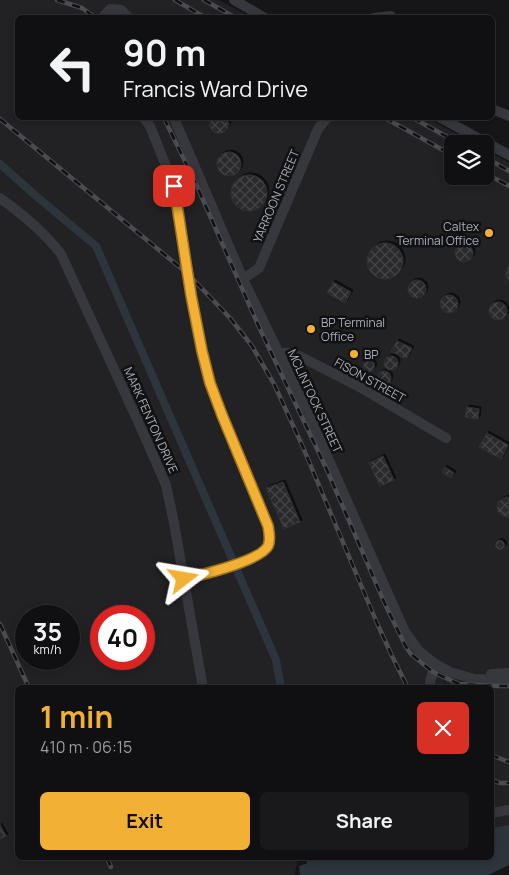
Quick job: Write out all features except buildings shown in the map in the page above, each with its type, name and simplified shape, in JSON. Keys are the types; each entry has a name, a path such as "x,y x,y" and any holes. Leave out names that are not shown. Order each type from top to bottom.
{"street":[{"path":"234,0 259,15"},
{"path":"105,15 110,9 121,10 127,15"},
{"path":"495,110 509,116"},
{"path":"146,120 150,126 174,186 191,295 210,383 270,535 268,546 263,552 215,572 184,579"},
{"name":"MCLINTOCK STREET","path":"175,120 244,279 312,422 405,632 419,651 450,672"},
{"name":"YARROON STREET","path":"244,279 259,268 318,129 325,120"},
{"path":"445,120 509,155"},
{"name":"MARK FENTON DRIVE","path":"0,198 49,240 64,260 166,485 202,685"},
{"name":"FISON STREET","path":"278,353 291,353 358,386 446,438"},
{"path":"430,685 436,664"},
{"path":"450,672 479,674 509,673"},
{"path":"450,672 474,679 509,680"},
{"path":"494,811 509,810"}],"shaded area":[{"path":"0,0 219,0 246,15 15,15 15,120 431,120 458,135 444,135 444,185 494,185 494,154 509,163 509,825 494,828 494,685 15,685 15,860 297,860 295,875 0,875"},
{"path":"509,825 509,875 300,875 299,866 316,860 494,860 494,828"}],"pier":[{"path":"509,865 509,875 488,875"}],"waterway":[{"path":"0,164 96,246 276,660 280,685"}],"railway":[{"path":"57,0 82,8 92,15"},
{"path":"175,0 201,15"},
{"path":"204,0 231,15"},
{"path":"0,119 188,274 230,318 252,346 274,384 302,445 377,623 406,685"},
{"path":"165,120 196,184 259,327 327,470 385,604 405,645 411,654 433,672 459,684 484,685"},
{"path":"389,120 444,151"},
{"path":"417,120 444,135"},
{"path":"494,162 509,171"},
{"path":"494,178 509,186"},
{"path":"0,624 28,685"},
{"path":"494,685 509,686"},
{"path":"494,756 509,762"},
{"path":"494,781 509,783"},
{"path":"108,860 111,867"}],"place":[{"name":"Caltex Terminal Office","path":"489,233"},
{"name":"BP Terminal Office","path":"311,329"},
{"name":"BP","path":"354,354"}],"route":[{"path":"174,186 191,295 210,383 270,535 268,546 263,552 254,557 215,572 184,579"}]}
